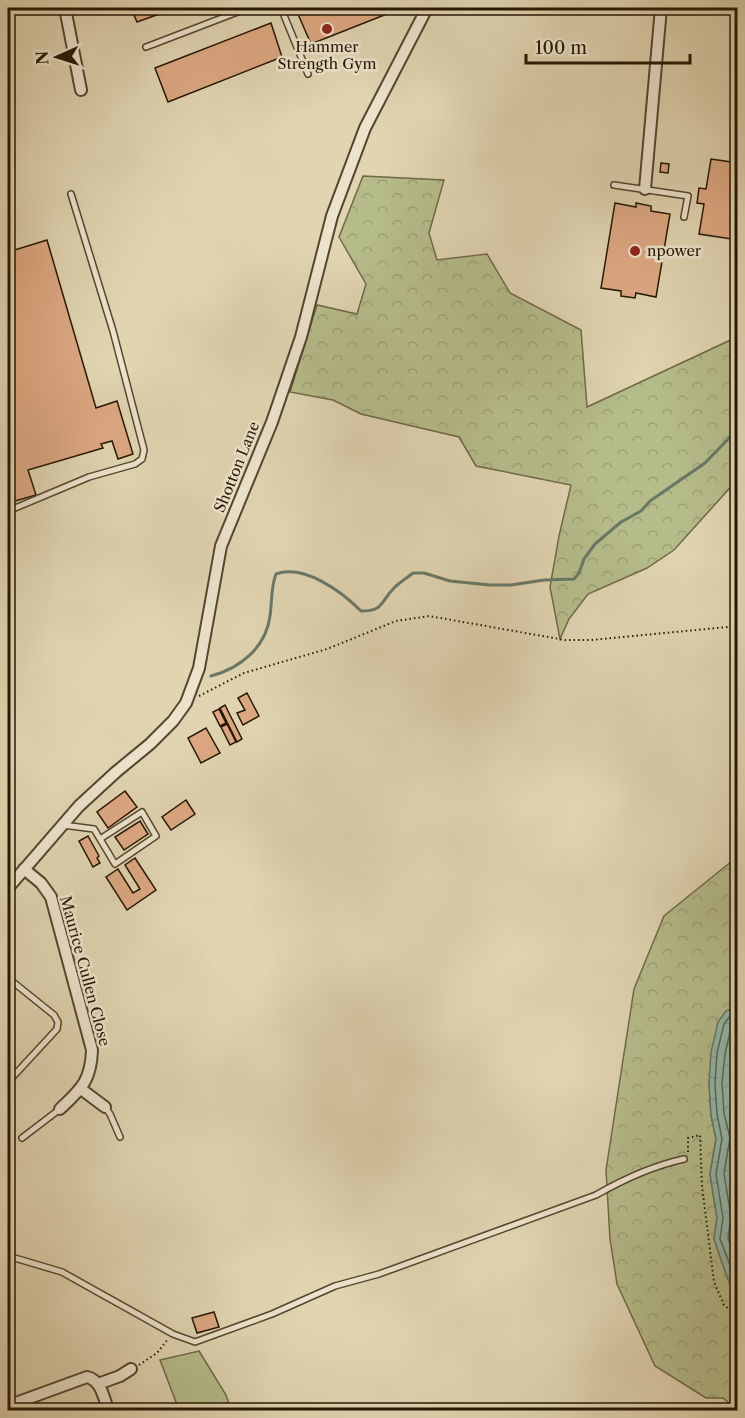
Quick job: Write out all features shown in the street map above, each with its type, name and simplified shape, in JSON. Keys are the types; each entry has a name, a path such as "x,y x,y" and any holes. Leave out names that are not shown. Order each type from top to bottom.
{"street":[{"path":"65,8 81,90"},
{"path":"645,189 661,8"},
{"name":"Shotton Lane","path":"8,888 79,806 108,778 150,744 173,721 186,703 199,668 221,546 272,422 294,358 332,216 365,128 426,9"},
{"name":"Maurice Cullen Close","path":"24,869 41,883 51,897 92,1050 92,1067 88,1079 81,1089 60,1108"},
{"path":"81,1089 105,1107"},
{"path":"98,1384 120,1376 131,1369"},
{"path":"8,1410 13,1404 87,1377 94,1379 98,1384 108,1410"}],"lane":[{"path":"146,47 248,8"},
{"path":"281,8 308,74"},
{"path":"614,184 688,196 684,217"},
{"path":"8,511 89,477 135,464 142,459 144,450 113,331 71,194"},
{"path":"62,825 94,829 100,839 115,864 156,836 142,812 100,839"},
{"path":"8,978 54,1015 58,1022 57,1029 8,1082"},
{"path":"105,1107 120,1137"},
{"path":"22,1138 60,1108"},
{"path":"8,1256 62,1272 173,1334 195,1342 272,1314 335,1286 379,1274 596,1195 620,1181 657,1165 684,1159"}],"path":[{"path":"426,9 458,13 479,8"},
{"path":"186,703 244,673 347,643 396,621 429,616 565,640 591,640 738,626"},
{"path":"684,1159 687,1158 688,1138 700,1135 702,1186 714,1282 724,1305 738,1317"},
{"path":"131,1369 158,1353 173,1334"}],"green space":[{"path":"363,176 444,180 429,233 437,260 487,254 510,293 581,330 587,407 737,337 737,480 674,550 647,568 588,594 569,619 560,639 550,587 571,485 476,466 459,437 361,414 333,400 290,392 317,305 357,314 366,284 339,237"},
{"path":"737,857 737,1007 726,1011 709,1083 711,1115 716,1139 710,1174 717,1218 714,1239 737,1300 737,1410 723,1398 706,1398 655,1366 617,1284 610,1239 606,1170 634,989 664,916"},
{"path":"199,1351 226,1395 231,1410 179,1410 160,1360"}],"water":[{"path":"738,1007 737,1300 714,1239 717,1218 710,1174 716,1139 711,1115 709,1083 711,1052 718,1022 726,1011"}],"building":[{"path":"131,8 176,8 137,22"},
{"name":"Hammer Strength Gym","path":"314,8 402,8 311,44 298,14"},
{"path":"271,23 282,57 168,102 155,68"},
{"path":"711,159 738,163 738,240 699,234 704,204 697,203 699,188 706,189"},
{"path":"661,163 669,164 668,173 660,172"},
{"name":"npower","path":"615,203 636,207 636,203 651,206 651,211 670,214 656,297 636,293 635,298 621,296 621,291 601,288"},
{"path":"47,240 96,408 117,401 133,454 118,459 112,441 101,444 103,448 28,470 36,495 8,503 8,252"},
{"path":"247,693 259,716 243,725 237,713 245,710 238,698"},
{"path":"225,705 242,739 237,742 220,708"},
{"path":"219,709 226,723 220,726 213,712"},
{"path":"227,724 236,742 230,745 221,727"},
{"path":"206,728 220,753 201,763 188,738"},
{"path":"125,791 137,807 108,828 97,812"},
{"path":"186,800 195,814 171,830 162,817"},
{"path":"140,821 148,834 124,850 115,837"},
{"path":"88,836 99,856 97,858 100,863 93,867 79,841"},
{"path":"135,858 156,890 127,910 106,877 118,869 133,893 140,889 125,865"},
{"path":"214,1312 219,1327 197,1333 192,1318"}],"waterway":[{"path":"211,676 242,662 263,637 268,627 276,574 287,572 311,576 333,588 361,611 368,611 381,605 394,588 413,573 424,573 450,581 490,585 574,579 595,544 621,522 641,511 650,501 705,463 731,436 738,435"}],"place":[{"name":"Hammer Strength Gym","path":"327,29"},
{"name":"npower","path":"635,251"}]}
